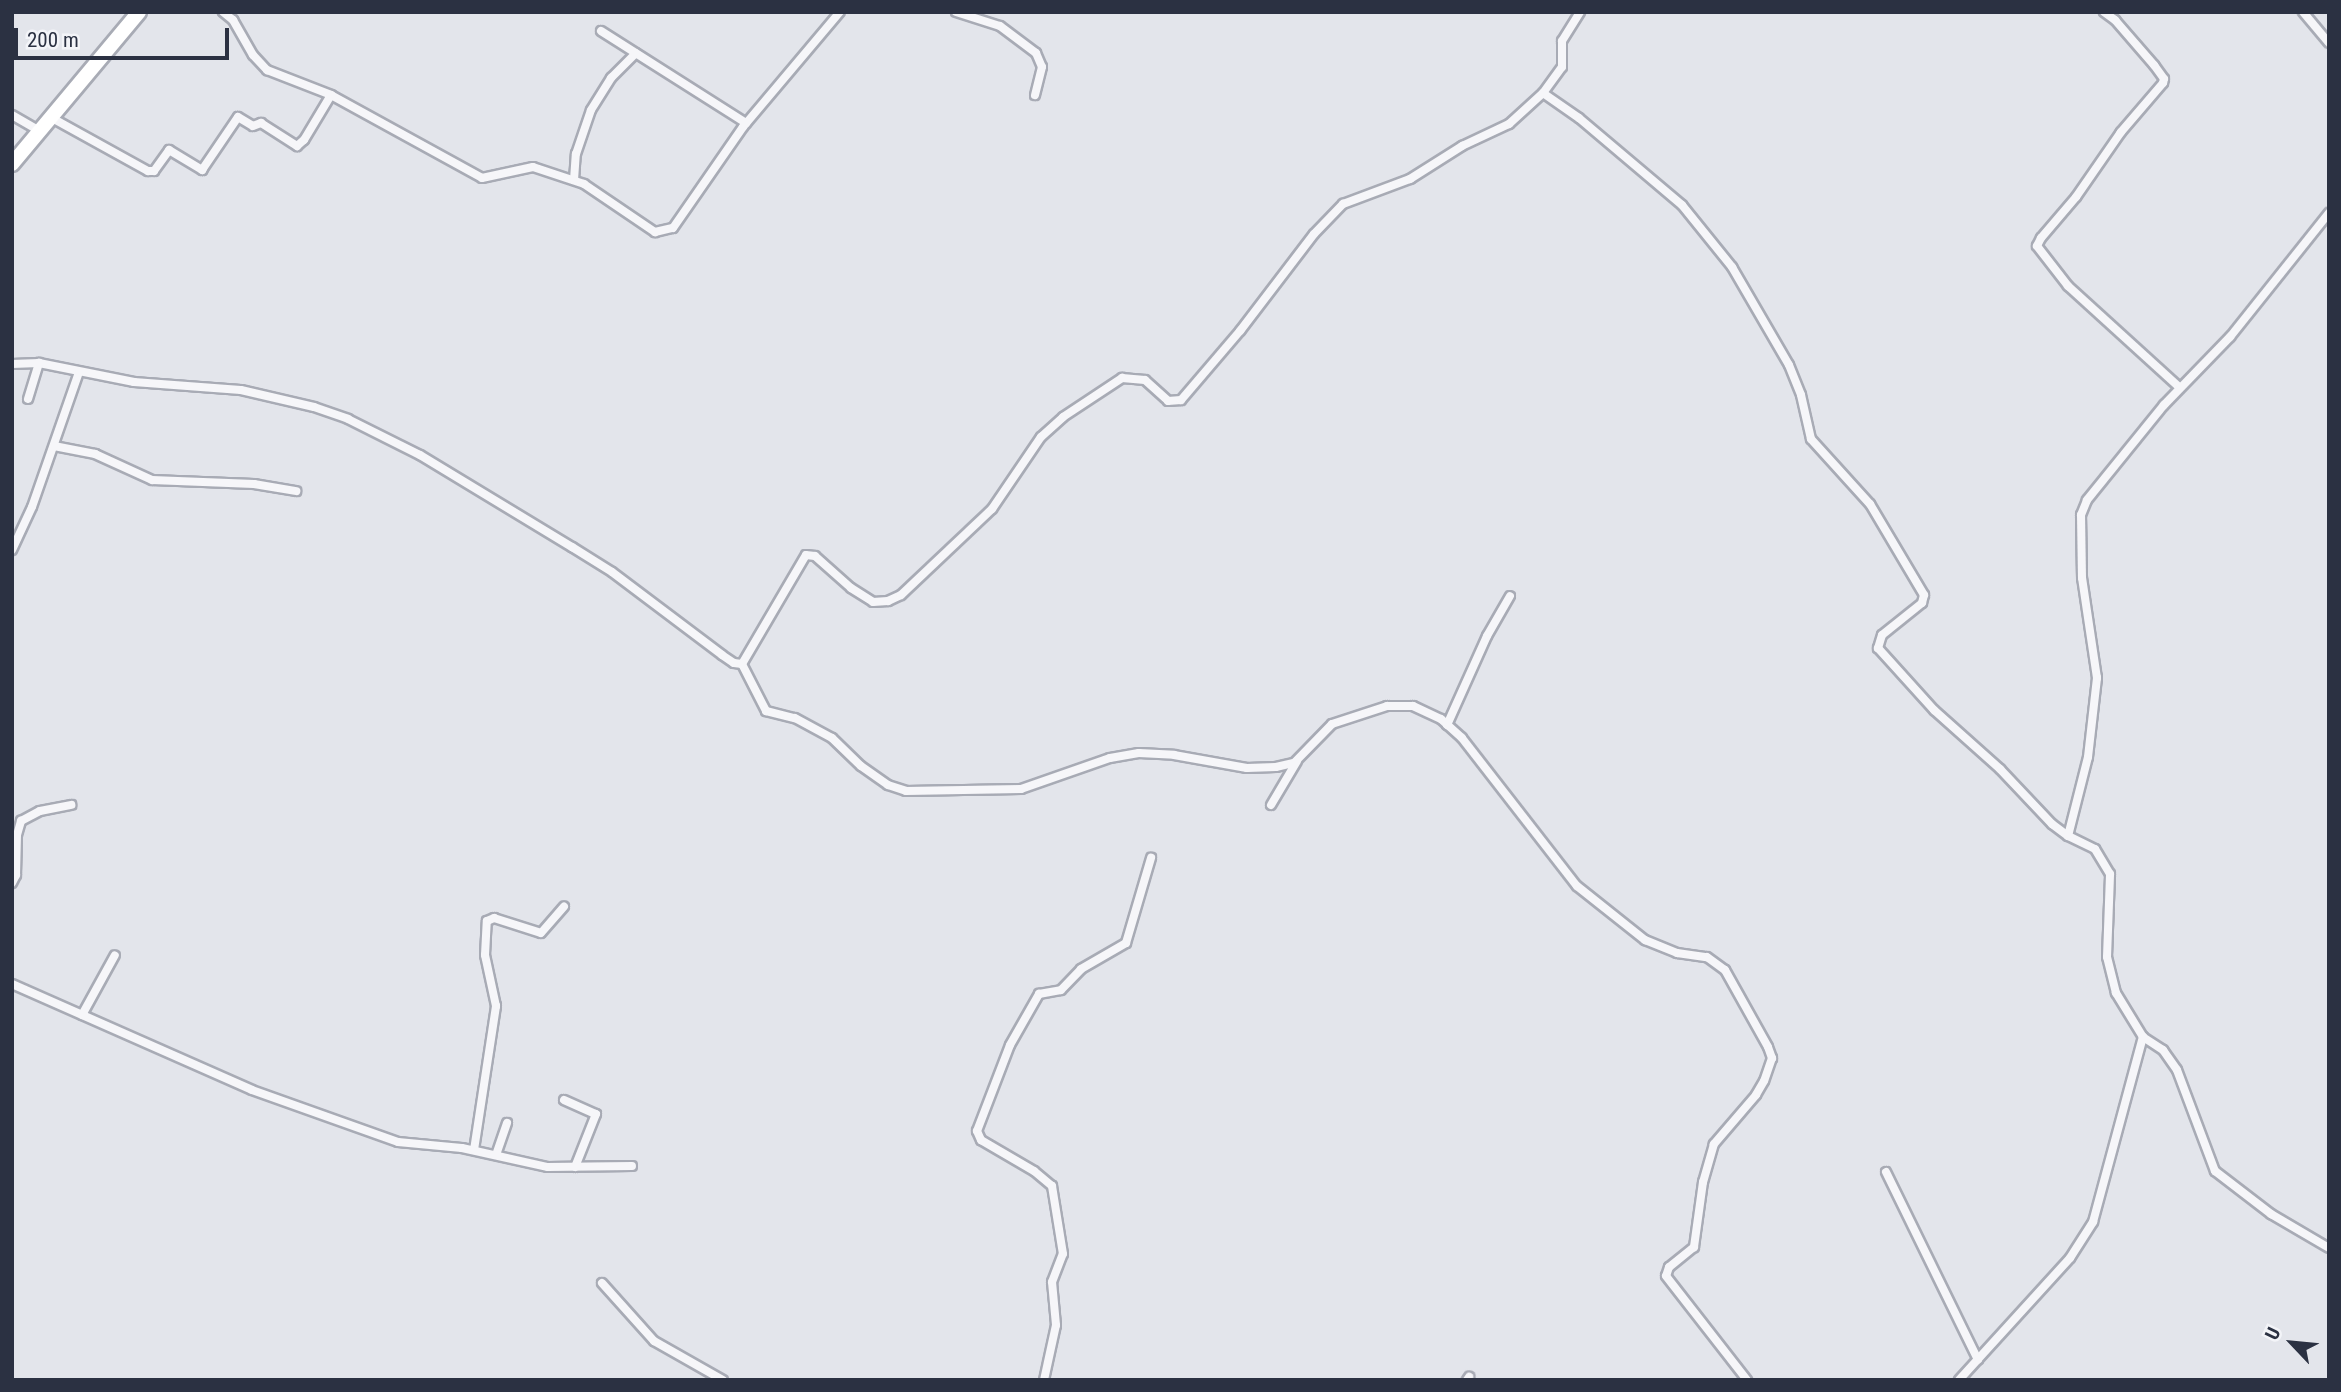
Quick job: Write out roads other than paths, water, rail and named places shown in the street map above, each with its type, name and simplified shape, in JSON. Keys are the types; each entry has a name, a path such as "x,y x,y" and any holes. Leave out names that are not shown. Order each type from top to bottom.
{"highway":[{"path":"12,164 139,12"}],"street":[{"path":"223,12 233,20 253,55 267,70 331,95 482,178 533,167 574,180 655,232 673,228 746,123 841,12"},
{"path":"742,664 806,555 815,556 851,588 873,602 888,601 901,595 992,509 1041,438 1063,417 1122,378 1145,380 1168,401 1181,400 1249,320 1314,234 1343,204 1409,179 1462,146 1509,124 1543,93 1562,67 1562,41 1580,12"},
{"path":"2104,12 2115,20 2154,65 2164,79 2163,83 2112,143 2076,197 2037,246 2068,286 2180,388"},
{"path":"2303,12 2329,43"},
{"path":"958,13 1000,26 1036,53 1042,67 1035,95"},
{"path":"601,31 746,123"},
{"path":"574,180 576,154 591,110 611,78 636,53"},
{"path":"1543,93 1580,118 1682,205 1732,267 1789,365 1801,396 1811,439 1870,505 1924,595 1922,603 1882,635 1878,648 1934,710 2000,769 2052,824 2068,836 2095,849 2110,874 2107,957 2116,993 2143,1037 2163,1050 2177,1070 2215,1171 2271,1214 2329,1248"},
{"path":"51,117 148,171 154,172 169,150 202,170 238,117 253,126 261,123 297,146 304,140 331,95"},
{"path":"12,115 40,131"},
{"path":"2068,836 2088,757 2098,678 2082,578 2081,515 2087,500 2180,388 2230,337 2329,212"},
{"path":"12,364 39,363 134,382 241,390 314,407 358,423 420,455 612,572 722,655 742,664 766,711 795,718 832,738 868,771 888,785 906,791 1021,789 1110,758 1139,753 1174,755 1247,768 1276,767 1299,759"},
{"path":"27,399 39,363"},
{"path":"12,550 54,446 79,372"},
{"path":"54,446 95,454 152,480 254,484 296,491"},
{"path":"1447,725 1487,636 1510,596"},
{"path":"1271,805 1299,759 1332,724 1387,706 1413,706 1429,712 1462,738 1577,886 1645,940 1676,953 1707,957 1725,970 1772,1058 1756,1095 1714,1144 1703,1182 1693,1247 1669,1267 1667,1276 1746,1380"},
{"path":"12,883 21,821 40,811 71,805"},
{"path":"1044,1380 1056,1325 1052,1282 1063,1254 1052,1186 1034,1171 981,1140 977,1131 997,1075 1019,1026 1039,994 1062,990 1081,970 1126,943 1151,858"},
{"path":"474,1150 496,1006 485,956 487,921 494,918 541,933 564,907"},
{"path":"82,1015 115,956"},
{"path":"13,987 252,1090 398,1142 474,1150 548,1167 632,1166"},
{"path":"1959,1380 2070,1258 2093,1222 2143,1037"},
{"path":"565,1100 596,1114 575,1167"},
{"path":"496,1155 507,1123"},
{"path":"1886,1172 1978,1360"},
{"path":"602,1283 654,1340 723,1380"}]}
